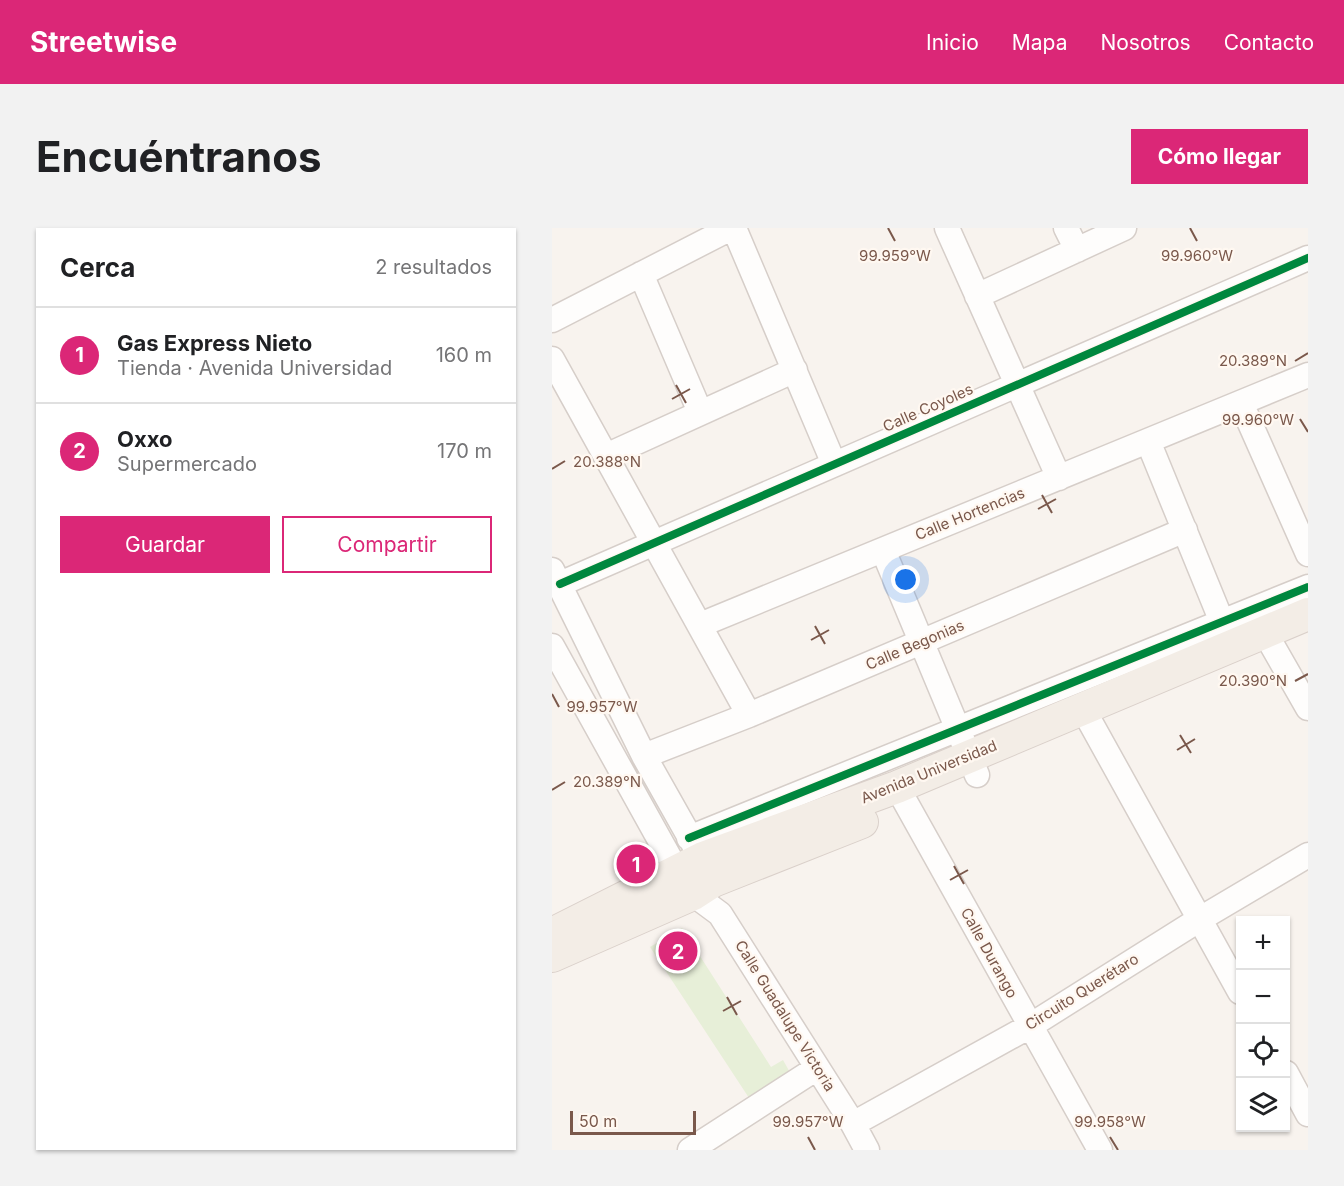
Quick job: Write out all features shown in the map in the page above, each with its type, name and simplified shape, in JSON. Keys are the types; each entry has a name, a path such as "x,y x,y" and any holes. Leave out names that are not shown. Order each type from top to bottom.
{"main road":[{"name":"Avenida Universidad","path":"554,935 695,868 902,796 968,754 1087,716 1270,640 1308,614"},
{"name":"Avenida Universidad","path":"1270,640 1308,636"}],"street":[{"path":"552,320 732,228 834,464"},
{"path":"947,228 1059,478"},
{"path":"1066,228 1077,250"},
{"path":"977,296 1124,228"},
{"name":"Calle Coyoles","path":"556,577 654,543 1308,258"},
{"path":"641,274 700,412"},
{"path":"552,359 749,716"},
{"path":"606,456 795,370"},
{"name":"Calle Hortencias","path":"700,626 1308,375"},
{"path":"1241,403 1308,554"},
{"path":"1148,441 1222,622"},
{"name":"Calle Begonias","path":"644,756 749,716 1185,530"},
{"path":"883,550 968,754"},
{"path":"556,577 644,756 695,868"},
{"path":"695,868 968,754 1222,622 1308,587"},
{"path":"1270,640 1308,708"},
{"path":"552,646 695,868"},
{"path":"1087,716 1236,985"},
{"name":"Calle Durango","path":"902,796 1100,1150"},
{"name":"Circuito Querétaro","path":"853,1124 1030,1026 1200,919 1308,855"},
{"name":"Calle Guadalupe Victoria","path":"695,868 720,914 853,1124 867,1150"},
{"path":"690,1150 817,1068"},
{"path":"1289,1078 1308,1114"}],"green space":[{"path":"682,928 771,1067 783,1060 792,1076 751,1101 650,947"}],"cycle path":[{"path":"560,584 1308,258"},
{"path":"689,838 1308,587"}],"place":[{"name":"Gas Express Nieto","path":"636,864"},
{"name":"Oxxo","path":"678,951"}]}
